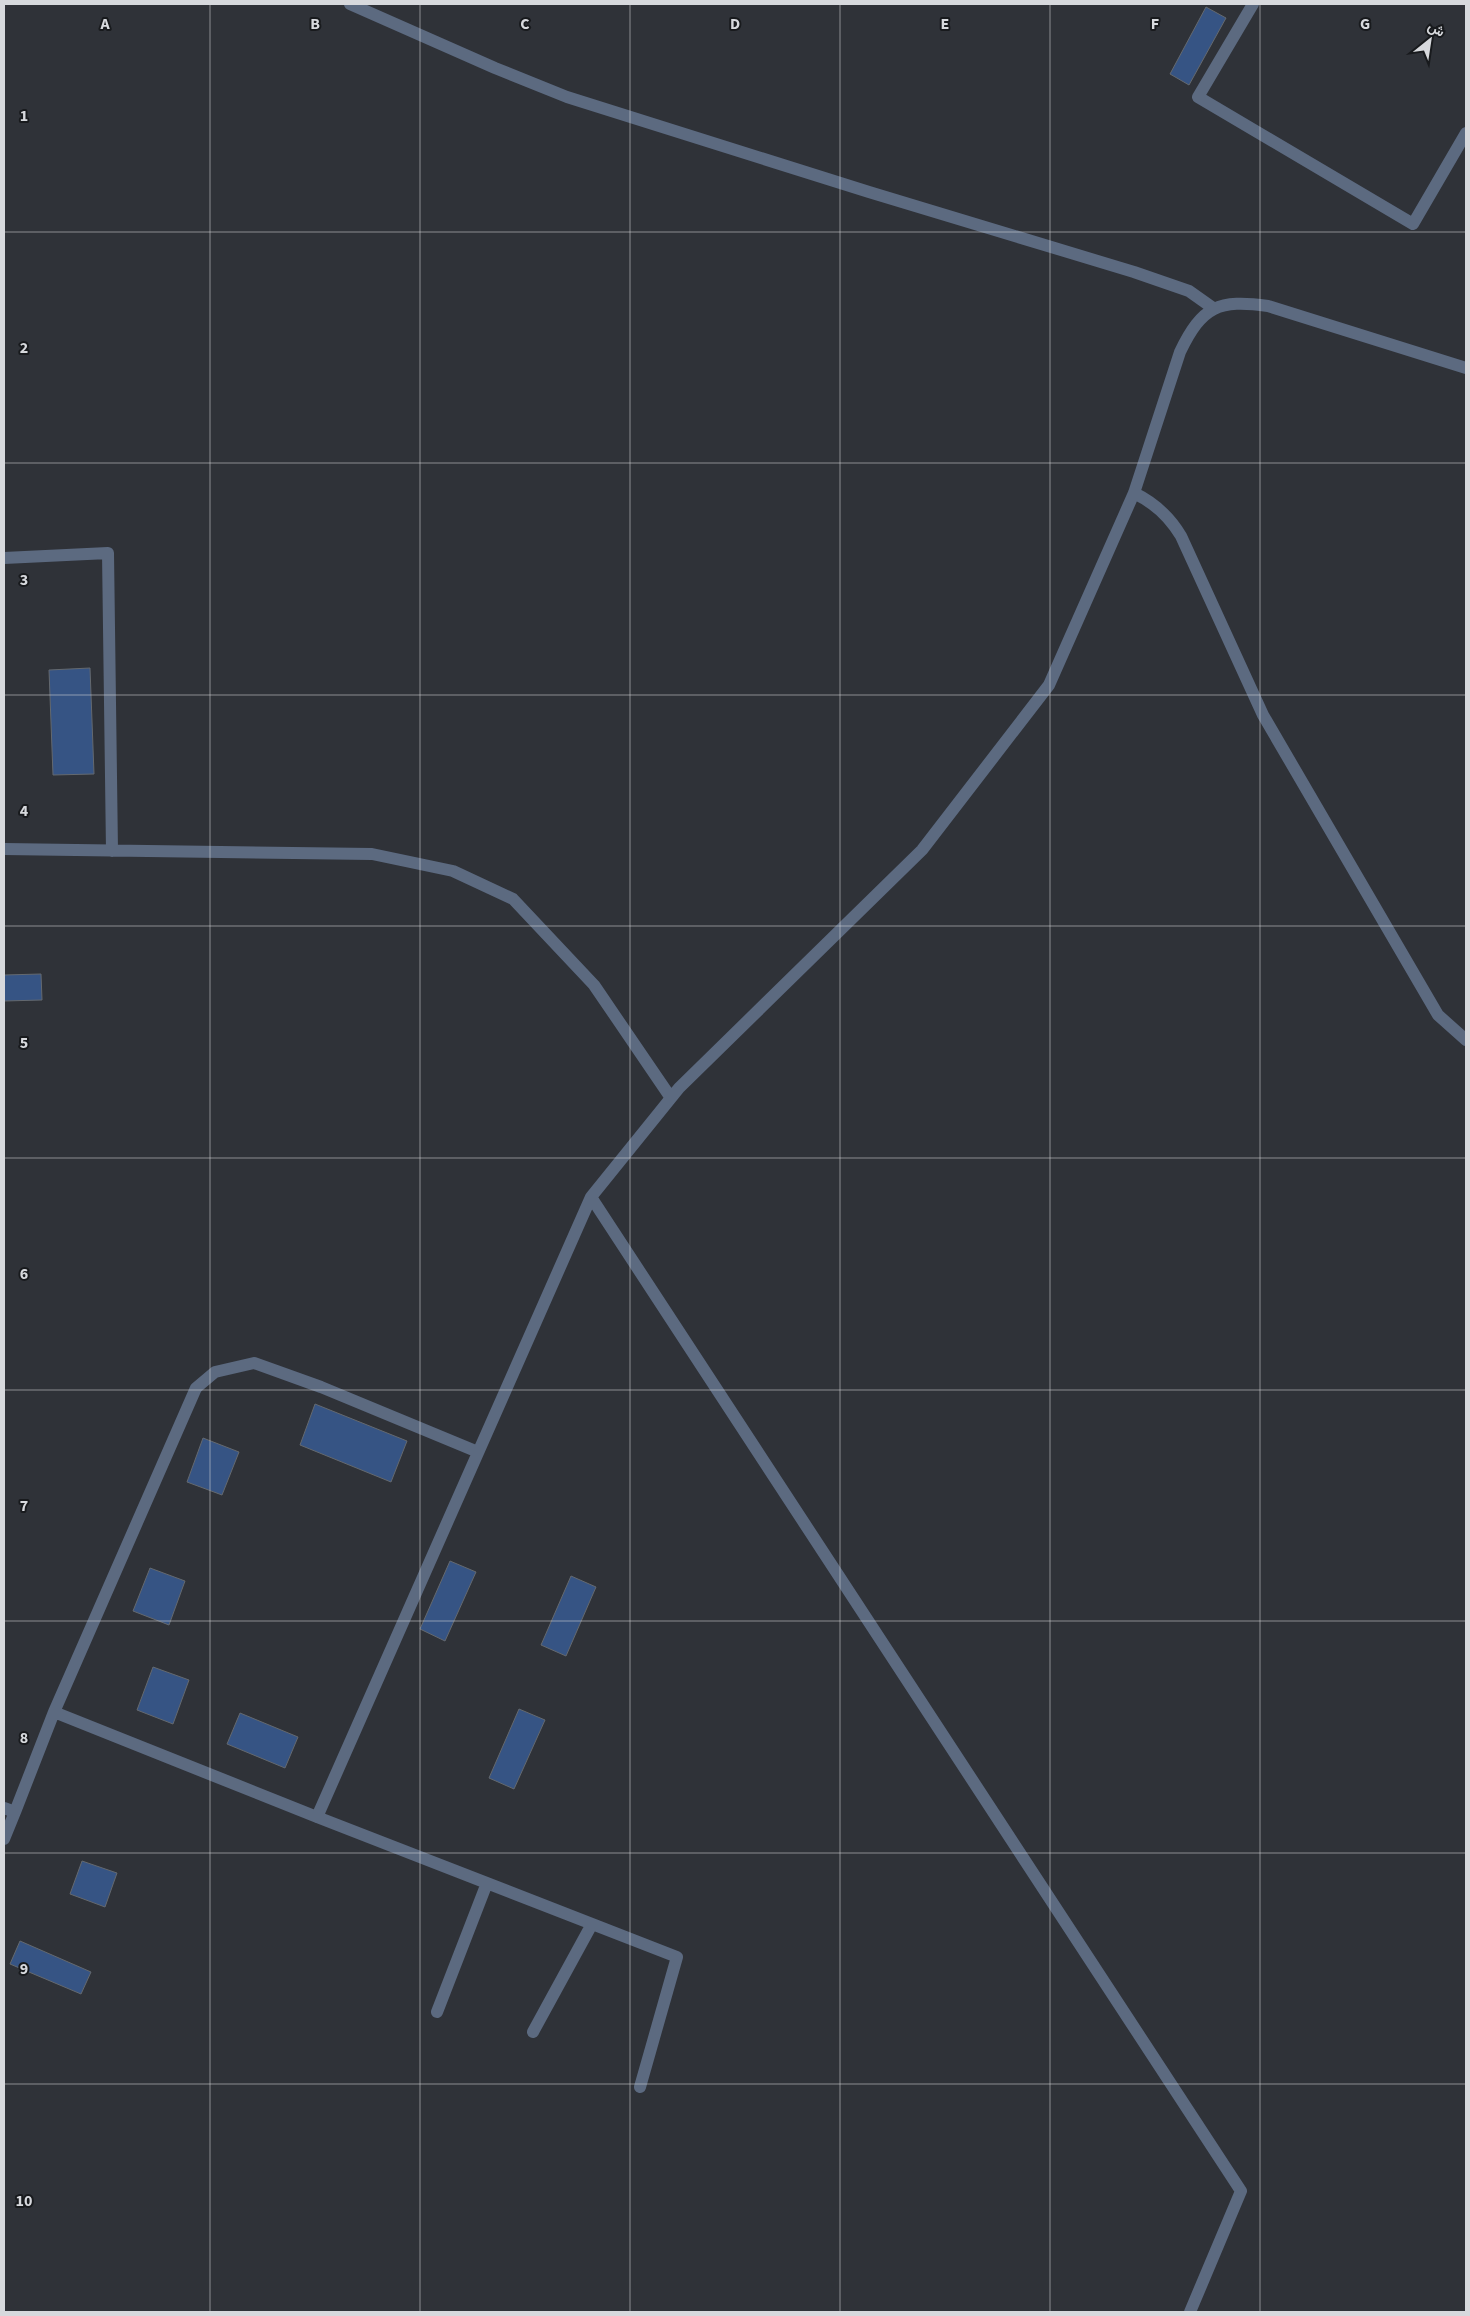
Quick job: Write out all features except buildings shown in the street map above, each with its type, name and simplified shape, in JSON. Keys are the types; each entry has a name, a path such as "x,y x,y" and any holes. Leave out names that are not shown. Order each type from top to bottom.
{"lane":[{"path":"350,4 494,68 566,97 869,192 1134,272 1189,291 1213,308"},
{"path":"1253,4 1198,97 1413,224 1466,133"},
{"path":"317,1817 591,1196 671,1098 922,850 1049,686 1134,493 1180,352 1187,336 1213,308 1228,303 1244,303 1268,306 1466,368"},
{"path":"1134,493 1161,510 1176,528 1263,716 1438,1015 1466,1040"},
{"path":"4,558 108,553 112,851"},
{"path":"4,849 372,854 453,871 513,899 594,985 671,1098"},
{"path":"591,1196 1241,2192 1190,2312"},
{"path":"4,1839 9,1810 196,1388 215,1372 254,1364 321,1387 478,1452"},
{"path":"54,1712 317,1817 677,1956 640,2086"},
{"path":"437,2012 486,1883"},
{"path":"533,2032 592,1924"}]}
